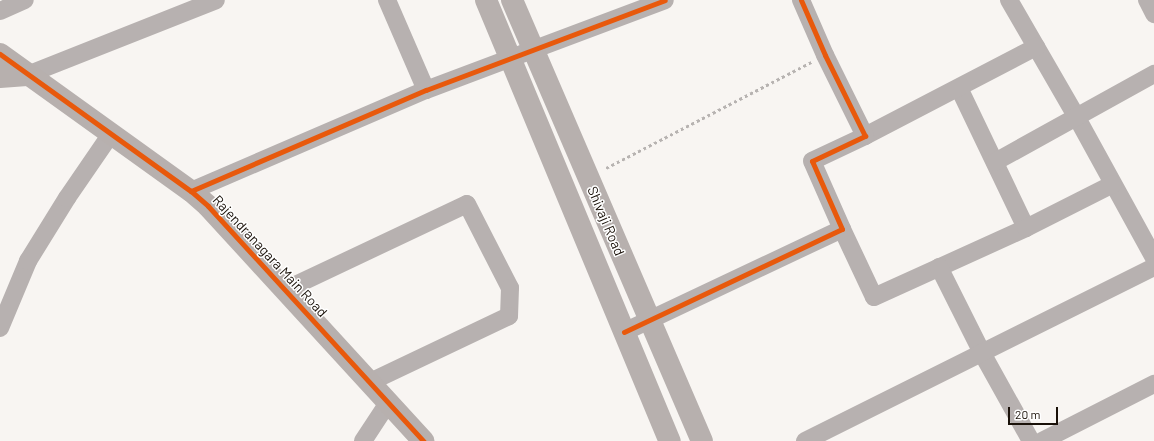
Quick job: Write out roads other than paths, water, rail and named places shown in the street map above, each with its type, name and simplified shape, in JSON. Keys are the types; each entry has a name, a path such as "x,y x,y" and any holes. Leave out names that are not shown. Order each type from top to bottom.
{"street":[{"path":"0,11 25,0"},
{"path":"0,77 27,75 216,0"},
{"path":"388,0 426,90"},
{"path":"486,0 670,441"},
{"name":"Shivaji Road","path":"512,0 702,441"},
{"path":"191,191 426,90 534,51 665,0"},
{"path":"801,0 825,55 865,136"},
{"path":"1009,0 1076,116 1154,258"},
{"path":"1147,0 1154,14"},
{"path":"1036,47 865,136 812,161 874,297 1026,228 1113,184"},
{"name":"Rajendranagara Main Road","path":"0,54 27,75 191,191 208,206 423,441"},
{"path":"995,162 1154,74"},
{"path":"959,88 1026,228"},
{"path":"1,322 28,261 67,198 111,134"},
{"path":"285,290 467,204 510,288 509,316 370,382"},
{"path":"624,332 842,229"},
{"path":"805,441 1154,267"},
{"path":"939,268 982,353 1031,441"},
{"path":"1042,441 1154,384"},
{"path":"363,441 388,403"}]}
